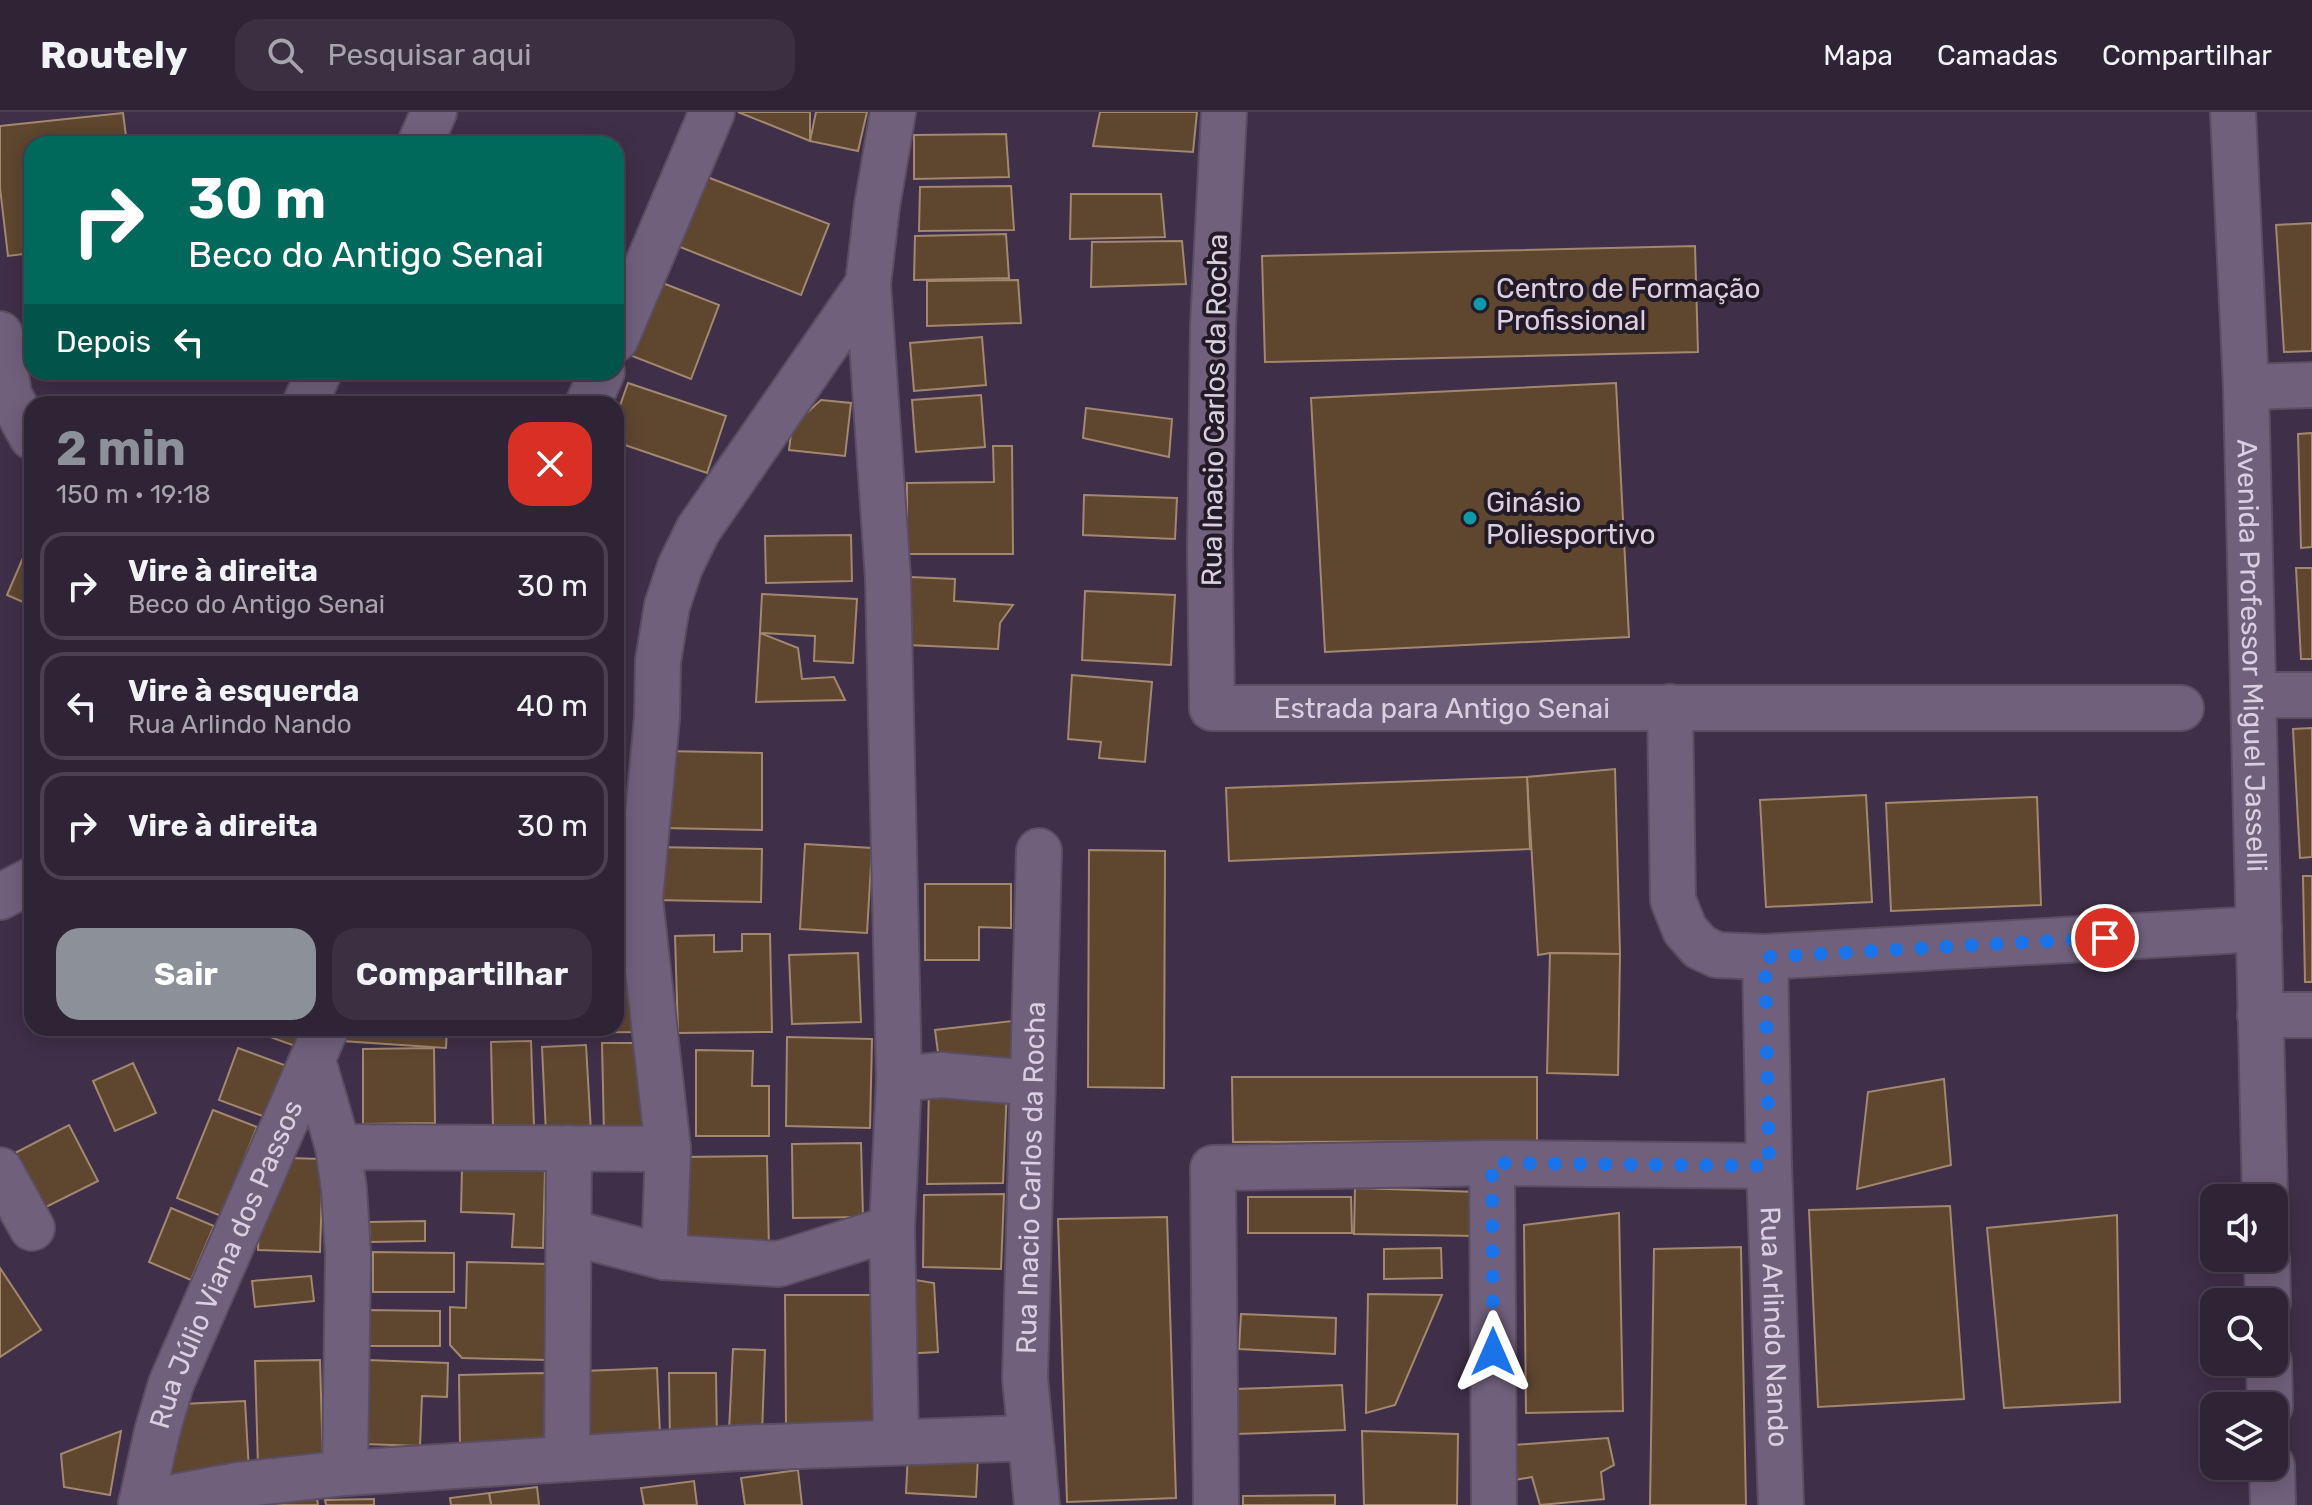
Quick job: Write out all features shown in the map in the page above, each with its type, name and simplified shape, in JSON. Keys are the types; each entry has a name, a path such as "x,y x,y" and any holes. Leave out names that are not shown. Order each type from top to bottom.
{"street":[{"path":"424,136 434,112"},
{"path":"624,320 712,112"},
{"path":"893,112 868,284 888,579 899,1079 892,1228 896,1441"},
{"name":"Rua Inacio Carlos da Rocha","path":"1212,708 1210,550 1213,326 1224,112"},
{"name":"Avenida Professor Miguel Jasselli","path":"2233,112 2246,387 2265,1184"},
{"path":"664,1257 668,1149 640,899 657,718 658,661 667,606 680,567 698,530 868,284"},
{"path":"0,334 9,395 24,422"},
{"path":"2246,387 2312,385"},
{"path":"2254,695 2312,695"},
{"path":"1670,707 1673,900 1685,930 1700,947 1717,955 1765,957 2259,929"},
{"name":"Estrada para Antigo Senai","path":"1212,708 2181,708"},
{"name":"Rua Inacio Carlos da Rocha","path":"1037,1505 1029,1438 1025,1339 1039,851"},
{"path":"0,897 24,884"},
{"name":"Rua Arlindo Nando","path":"1765,957 1781,1505"},
{"path":"2260,1015 2312,1015"},
{"path":"320,1044 344,1189 348,1254 345,1473"},
{"name":"Rua Júlio Viana dos Passos","path":"141,1504 171,1384 320,1044"},
{"path":"899,1079 941,1075 1032,1083"},
{"path":"338,1147 668,1149"},
{"path":"567,1459 569,1148"},
{"path":"1216,1505 1213,1168 1492,1163 1769,1166"},
{"path":"1492,1163 1494,1505"},
{"path":"0,1170 32,1228"},
{"path":"569,1232 664,1257 779,1264 892,1228"},
{"path":"141,1504 237,1485 345,1473 896,1441 1029,1438"},
{"path":"2272,1480 2273,1505"}],"building":[{"path":"738,112 810,112 810,141"},
{"path":"816,112 867,112 858,151 810,141"},
{"path":"1100,112 1197,112 1193,152 1093,146"},
{"path":"123,113 126,136 24,136 24,254 8,256 0,188 0,126"},
{"path":"1006,134 1009,177 914,179 914,135"},
{"path":"702,175 829,224 801,295 675,245"},
{"path":"1011,186 1014,230 919,231 920,187"},
{"path":"1071,194 1161,194 1165,237 1070,239"},
{"path":"2312,223 2312,351 2284,352 2276,225"},
{"path":"1006,234 1009,278 914,280 915,236"},
{"path":"1182,241 1186,284 1091,287 1092,242"},
{"name":"Centro de Formação Profissional","path":"1695,246 1698,352 1265,362 1262,256"},
{"path":"655,280 719,305 691,379 627,354"},
{"path":"1018,280 1021,323 927,326 927,281"},
{"path":"982,337 986,385 914,391 910,343"},
{"path":"628,383 726,416 707,473 624,445 623,396"},
{"name":"Ginásio Poliesportivo","path":"1616,383 1629,637 1325,652 1311,398"},
{"path":"981,395 985,447 916,452 912,400"},
{"path":"821,400 851,403 845,456 789,450 792,426"},
{"path":"1086,408 1172,419 1169,457 1083,438"},
{"path":"2312,433 2312,547 2301,548 2298,434"},
{"path":"993,446 1012,446 1013,554 907,554 907,483 994,482"},
{"path":"1084,495 1177,498 1175,539 1083,535"},
{"path":"851,535 852,581 766,583 765,536"},
{"path":"24,556 24,602 7,595"},
{"path":"2296,568 2312,568 2312,659 2301,659"},
{"path":"910,577 955,579 954,601 1013,605 1000,623 998,649 907,645"},
{"path":"1085,591 1175,595 1171,665 1082,660"},
{"path":"762,594 857,599 853,663 814,661 815,636 760,633"},
{"path":"760,633 798,648 802,679 834,677 845,700 756,702"},
{"path":"1072,675 1152,682 1145,762 1099,758 1101,742 1068,739"},
{"path":"2312,728 2312,857 2300,858 2293,729"},
{"path":"665,751 762,753 762,830 664,828"},
{"path":"1615,769 1620,954 1538,955 1527,777"},
{"path":"1527,777 1530,849 1229,861 1226,788"},
{"path":"1866,795 1872,902 1766,907 1760,800"},
{"path":"2037,797 2041,905 1891,911 1886,803"},
{"path":"624,819 632,819 631,917 624,917"},
{"path":"805,844 872,848 867,933 800,929"},
{"path":"655,847 762,849 761,902 654,900"},
{"path":"1089,850 1165,851 1164,1088 1088,1087"},
{"path":"2303,876 2312,876 2312,982 2305,982"},
{"path":"925,884 1011,884 1011,928 979,927 979,960 925,960"},
{"path":"742,934 770,934 772,1032 678,1033 675,936 714,935 714,952 742,951"},
{"path":"636,946 637,1032 624,1032 624,947"},
{"path":"858,953 861,1022 792,1024 789,955"},
{"path":"1550,953 1620,954 1618,1075 1547,1073"},
{"path":"1012,1021 1018,1065 941,1075 935,1030"},
{"path":"267,1036 301,1036 298,1047"},
{"path":"344,1036 447,1036 446,1048 342,1041"},
{"path":"787,1037 872,1039 870,1128 786,1126"},
{"path":"531,1041 534,1126 493,1127 491,1042"},
{"path":"602,1043 646,1043 647,1131 604,1133"},
{"path":"586,1045 591,1132 546,1134 542,1047"},
{"path":"238,1048 287,1066 268,1118 219,1100"},
{"path":"434,1048 435,1123 363,1124 363,1049"},
{"path":"696,1050 753,1051 752,1086 769,1086 769,1136 696,1136"},
{"path":"133,1063 156,1113 115,1131 93,1081"},
{"path":"1232,1077 1537,1077 1537,1141 1233,1142"},
{"path":"1944,1079 1951,1165 1857,1189 1868,1092"},
{"path":"929,1085 1007,1088 1003,1183 927,1184"},
{"path":"213,1110 257,1127 221,1216 177,1198"},
{"path":"69,1125 98,1181 44,1208 15,1153"},
{"path":"861,1143 863,1217 793,1218 792,1144"},
{"path":"767,1156 769,1250 682,1251 681,1157"},
{"path":"287,1158 323,1159 320,1252 258,1250 259,1215"},
{"path":"462,1168 545,1170 543,1248 512,1247 514,1214 461,1212"},
{"path":"1355,1188 1478,1192 1477,1236 1354,1234"},
{"path":"1004,1194 1001,1269 923,1267 924,1195"},
{"path":"1248,1197 1351,1197 1352,1233 1248,1233"},
{"path":"1950,1206 1964,1399 1818,1407 1809,1210"},
{"path":"171,1208 214,1226 191,1280 149,1262"},
{"path":"1619,1213 1623,1411 1526,1413 1524,1225"},
{"path":"2117,1215 2120,1402 2004,1408 1987,1228"},
{"path":"1167,1217 1176,1498 1067,1502 1058,1219"},
{"path":"425,1221 425,1241 370,1242 369,1222"},
{"path":"1741,1247 1746,1505 1650,1505 1654,1249"},
{"path":"1441,1248 1442,1278 1384,1279 1384,1249"},
{"path":"373,1252 454,1253 454,1292 373,1292"},
{"path":"467,1262 548,1264 546,1360 462,1358 450,1345 450,1307 466,1308"},
{"path":"0,1268 41,1330 0,1357"},
{"path":"311,1276 314,1301 255,1307 252,1281"},
{"path":"903,1278 934,1283 938,1352 902,1354"},
{"path":"1368,1294 1442,1295 1395,1405 1366,1413"},
{"path":"785,1295 874,1295 875,1425 786,1424"},
{"path":"366,1310 440,1311 440,1346 366,1346"},
{"path":"1241,1314 1336,1318 1335,1354 1239,1349"},
{"path":"733,1349 765,1350 762,1433 729,1431"},
{"path":"320,1360 323,1465 258,1466 255,1361"},
{"path":"367,1360 448,1363 447,1397 422,1396 420,1446 364,1444"},
{"path":"657,1368 660,1434 586,1437 584,1371"},
{"path":"546,1373 547,1445 460,1446 459,1375"},
{"path":"669,1373 716,1373 717,1441 670,1441"},
{"path":"1342,1385 1345,1430 1237,1434 1236,1389"},
{"path":"245,1401 249,1471 165,1475 182,1404"},
{"path":"121,1431 110,1495 64,1487 61,1454"},
{"path":"1362,1431 1458,1434 1457,1505 1364,1505"},
{"path":"1608,1438 1614,1465 1601,1472 1604,1499 1540,1505 1532,1477 1509,1481 1514,1445"},
{"path":"908,1453 978,1456 976,1497 906,1493"},
{"path":"798,1470 802,1505 745,1505 741,1478"},
{"path":"694,1481 697,1505 644,1505 641,1488"},
{"path":"537,1487 539,1505 491,1505 489,1493"},
{"path":"489,1493 491,1505 451,1505 450,1498"},
{"path":"1335,1495 1335,1505 1243,1505 1243,1496"},
{"path":"317,1499 318,1505 249,1505 249,1502"},
{"path":"374,1499 374,1505 326,1505 325,1500"}],"place":[{"name":"Centro de Formação Profissional","path":"1480,304"},
{"name":"Ginásio Poliesportivo","path":"1470,518"}],"route":[{"path":"1493,1352 1492,1163 1769,1166 1765,957 2105,938"}]}
